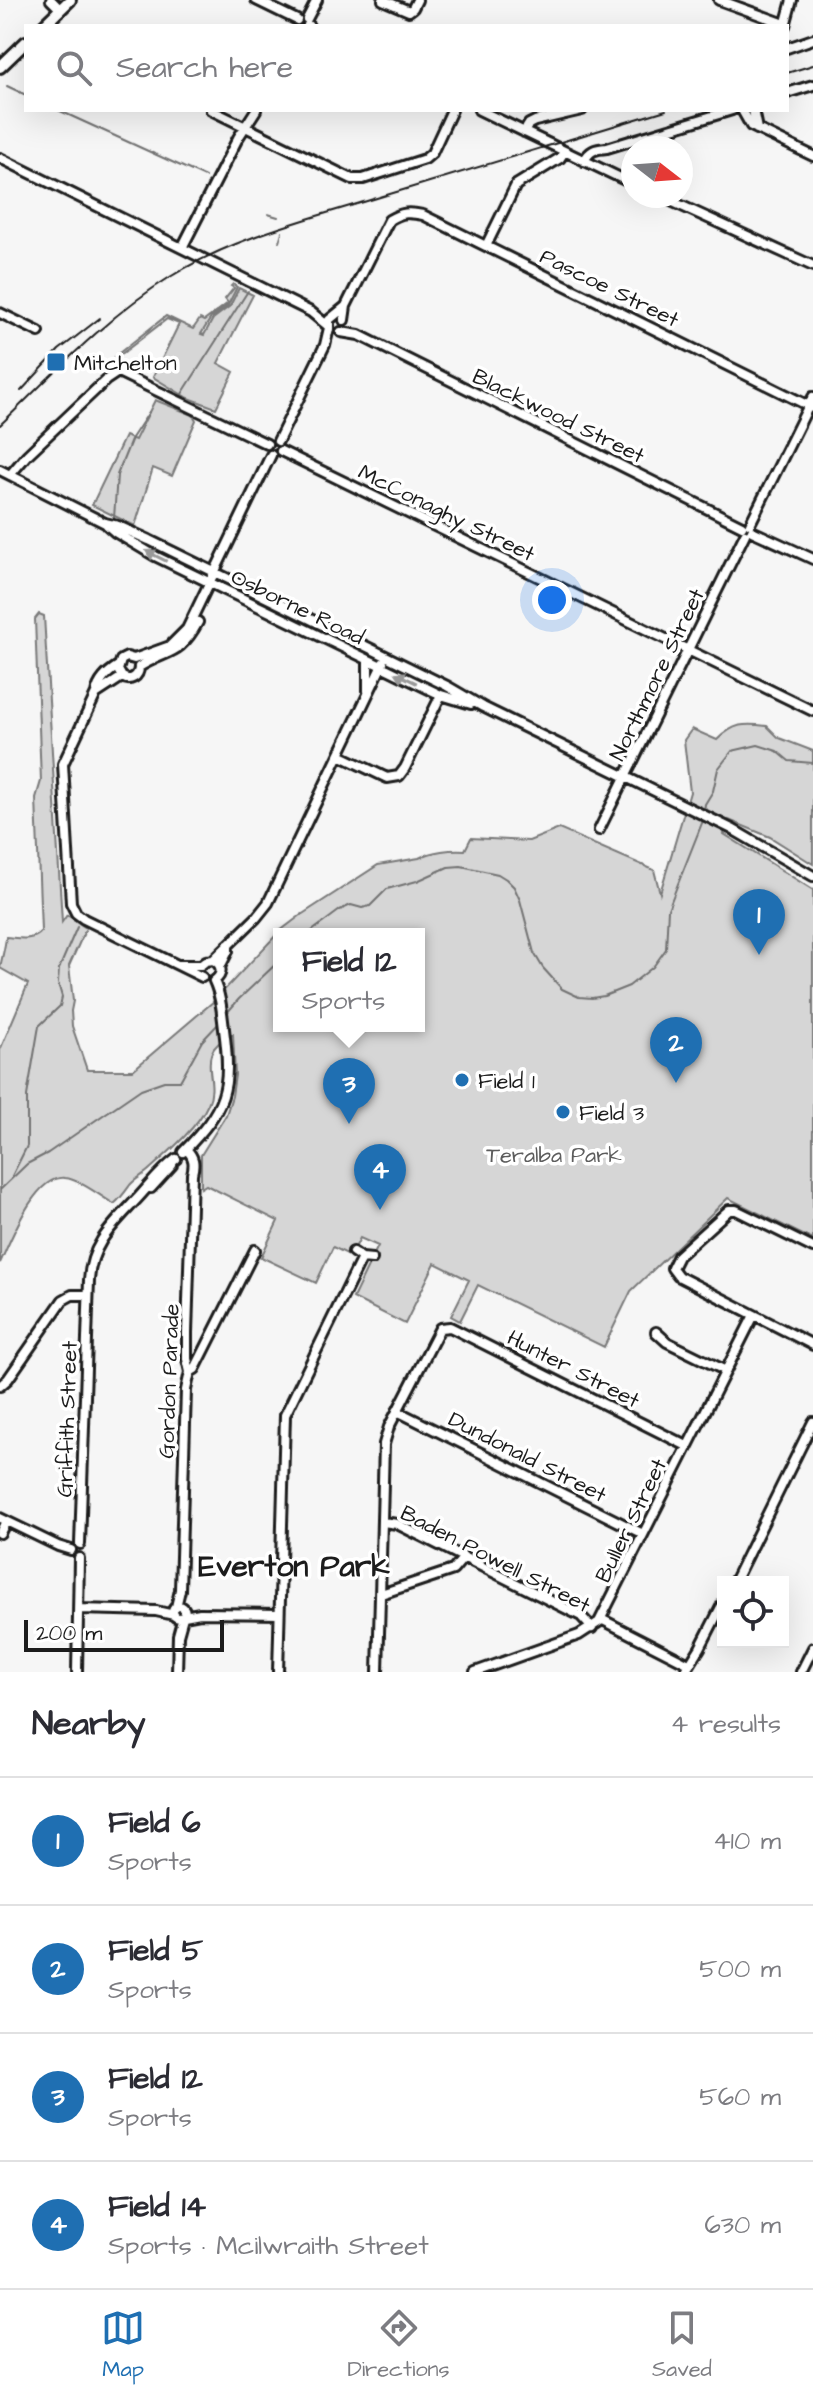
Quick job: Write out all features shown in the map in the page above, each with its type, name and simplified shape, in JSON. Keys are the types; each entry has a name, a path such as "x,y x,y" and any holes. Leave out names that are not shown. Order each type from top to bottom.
{"main road":[{"path":"46,24 70,0"},
{"path":"0,67 24,44"}],"street":[{"path":"51,0 60,9"},
{"path":"256,0 304,24 317,0"},
{"path":"383,0 406,11 413,8 417,0"},
{"path":"719,0 782,24"},
{"path":"785,24 792,0"},
{"path":"789,47 813,39"},
{"path":"789,92 813,85"},
{"path":"215,112 352,179 363,179 425,159 432,153 451,112"},
{"path":"182,248 255,112"},
{"path":"483,112 621,178"},
{"path":"527,134 532,123 575,112"},
{"path":"584,161 591,152 725,112"},
{"path":"743,112 748,122 757,129 813,156"},
{"path":"753,112 757,129"},
{"path":"594,166 607,148"},
{"path":"486,246 516,185 560,158 564,152"},
{"path":"0,158 311,312 339,318"},
{"path":"686,208 813,266"},
{"name":"Pascoe Street","path":"339,318 389,220 399,213 410,212 423,215 811,407"},
{"path":"311,312 332,332 339,332"},
{"path":"0,313 39,332"},
{"path":"278,441 325,345 329,320 339,318"},
{"path":"325,345 344,328 339,318"},
{"name":"Blackwood Street","path":"339,318 359,335 813,559"},
{"name":"Blackwood Street","path":"339,332 359,335"},
{"path":"10,475 27,455 118,372 267,444"},
{"name":"Northmore Street","path":"599,830 747,529 811,407 813,397"},
{"path":"271,440 278,441 281,451 271,455 267,444 271,440"},
{"name":"McConaghy Street","path":"281,451 813,711"},
{"path":"216,964 220,974 214,981 207,981 76,913 71,903 63,764 101,681 123,659 137,663 170,646 191,624 271,455"},
{"name":"Osborne Road","path":"0,470 447,686 483,707 732,829 813,876"},
{"name":"Osborne Road","path":"105,523 146,551 368,660 441,695 483,707"},
{"path":"216,964 228,945 268,903 386,656"},
{"path":"368,660 368,692"},
{"path":"122,677 134,678 138,673 137,663"},
{"path":"118,666 122,677"},
{"path":"96,694 122,677"},
{"path":"339,755 387,778 399,776 441,695"},
{"path":"178,965 201,965 206,961 216,964"},
{"path":"201,965 202,977"},
{"name":"Griffith Street","path":"80,1544 89,1272 96,1247 108,1230 162,1178 208,1126 221,1105 227,1083 226,1046 220,995 214,981"},
{"name":"Gordon Parade","path":"177,1672 186,1390 190,1372 187,1333 192,1174 195,1161 180,1155"},
{"path":"813,1248 731,1210 678,1256 672,1268 678,1276 813,1345"},
{"path":"190,1372 195,1369 255,1250"},
{"path":"278,1672 285,1415 367,1258 353,1252"},
{"path":"0,1386 63,1300 72,1295 88,1295"},
{"name":"Buller Street","path":"475,1672 571,1638 592,1628 601,1619 754,1315"},
{"name":"Hunter Street","path":"397,1411 436,1333 443,1326 687,1446"},
{"path":"656,1332 667,1342 726,1371"},
{"path":"378,1672 384,1444 397,1411"},
{"name":"Dundonald Street","path":"397,1411 643,1534"},
{"path":"737,1576 813,1422"},
{"path":"0,1533 3,1520 71,1550 73,1556 79,1558"},
{"name":"Baden Powell Street","path":"383,1522 397,1524 583,1617 592,1628"},
{"path":"71,1550 74,1545 80,1544 85,1551 79,1558 77,1672"},
{"path":"381,1594 453,1570 464,1557"},
{"path":"79,1609 279,1614"},
{"path":"601,1619 688,1669 717,1615"},
{"path":"801,1672 813,1648"}],"green space":[{"path":"231,286 237,287 228,305 211,318 201,334 204,335 213,319 230,306 239,288 253,295 218,363 234,372 216,408 186,397 153,377 179,324 167,319 115,359 166,316 193,329 200,319 204,321 228,303 225,299 234,288"},
{"path":"155,400 193,415 196,420 172,476 153,468 135,526 92,505 125,436 135,440"},
{"name":"Teralba Park","path":"39,614 44,616 62,922 67,915 86,928 69,966 72,1026 87,1070 133,1070 214,1001 273,938 273,1032 425,1032 425,928 284,928 378,865 442,851 465,850 471,838 529,841 559,829 654,870 660,893 690,792 684,740 692,729 717,740 740,726 767,726 779,738 813,751 813,864 770,837 729,820 724,834 813,890 813,1240 728,1198 631,1291 604,1347 478,1285 460,1321 451,1316 469,1280 435,1263 405,1324 353,1298 378,1246 360,1238 351,1256 333,1247 316,1283 261,1257 278,1221 206,1185 201,1188 201,1155 226,1115 232,1096 235,1075 233,1034 213,1050 208,1104 174,1147 132,1183 114,1204 77,1182 65,1178 54,1180 44,1187 25,1211 0,1263 0,1050 28,984 0,968 6,937 29,938 41,931 36,798 41,781 35,619"}],"waterway":[{"path":"7,86 24,94"},
{"path":"62,112 205,177"},
{"path":"268,214 278,217"},
{"path":"279,242 282,232"},
{"path":"182,394 248,291"},
{"path":"114,518 117,475 132,438 149,412"},
{"path":"704,811 718,769 732,751 758,745 777,751 789,761 813,763"},
{"path":"316,928 340,910 351,905 362,908 370,906 387,889 417,881 448,867 461,866 498,874 514,887 534,953 543,968 562,989 579,997 604,996 629,986 653,967 666,949 668,909 704,818"},
{"path":"12,1176 27,1146 27,1096 39,1026 60,1006 59,969 77,927"},
{"path":"226,1014 273,967"},
{"path":"0,1190 27,1164 141,1089 164,1081 180,1081 202,1041 220,1022"}],"railway":[{"path":"789,72 813,65"},
{"path":"0,425 81,346 124,310 194,263 299,221 659,112"},
{"path":"21,391 59,350 100,318"}],"place":[{"name":"Mitchelton","path":"56,362"},
{"name":"Field 6","path":"759,955"},
{"name":"Field 1","path":"462,1080"},
{"name":"Field 5","path":"676,1083"},
{"name":"Field 3","path":"563,1112"},
{"name":"Field 12","path":"349,1124"},
{"name":"Field 14","path":"380,1210"}],"district":[{"name":"Everton Park","path":"294,1566"}]}
